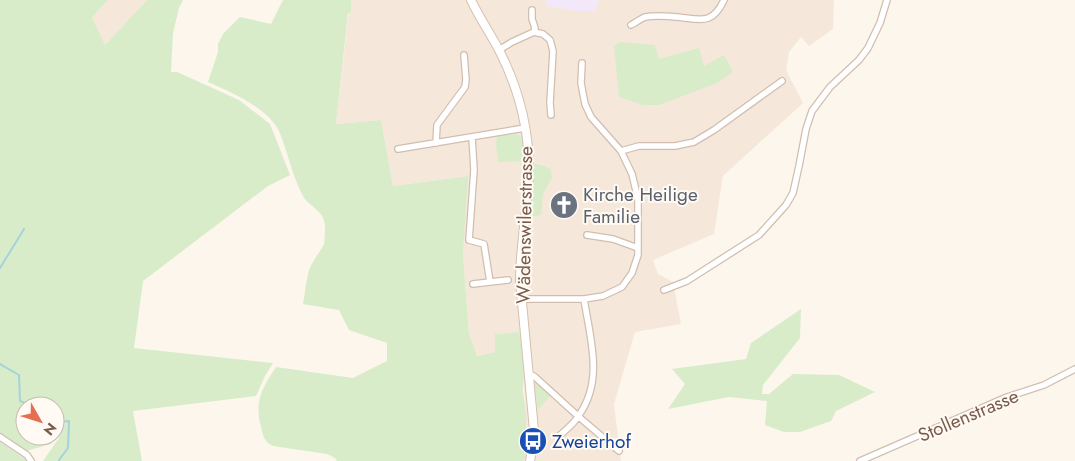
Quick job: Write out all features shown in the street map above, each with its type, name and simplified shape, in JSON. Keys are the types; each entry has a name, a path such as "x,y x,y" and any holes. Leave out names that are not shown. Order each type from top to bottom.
{"street":[{"name":"Wädenswilerstrasse","path":"471,0 499,50 518,96 529,158 520,261 521,299 534,430 533,451 530,461"},
{"path":"631,26 643,18 658,16 704,20 713,15 720,8 724,0"},
{"path":"664,290 687,281 759,235 786,204 793,193 806,129 812,111 830,87 859,60 868,48 880,23 887,0"},
{"path":"532,10 534,32"},
{"path":"499,50 534,32 543,34 550,40 553,51 550,103 552,115"},
{"path":"436,143 437,125 465,87 464,55"},
{"path":"521,299 584,299 603,296 622,287 632,273 638,255 638,199 632,174 622,151 591,117 585,104 581,83 582,63"},
{"path":"622,151 640,146 675,146 694,142 714,130 782,81"},
{"path":"398,149 525,128"},
{"path":"472,137 474,170 469,240 484,244 490,282"},
{"path":"587,235 613,239 638,248"},
{"path":"473,284 508,280"},
{"path":"560,435 579,417 588,401 593,383 594,360 584,299"},
{"name":"Stollenstrasse","path":"860,461 1008,397 1044,384 1075,369"},
{"path":"528,373 535,377 619,451"},
{"path":"0,437 27,455 31,461"}],"shaded area":[{"path":"108,0 147,0 104,46 92,18"},
{"path":"350,0 834,0 833,29 809,46 801,37 789,52 786,70 803,103 723,176 714,234 653,260 658,274 673,282 681,324 635,332 614,404 621,461 524,461 526,454 526,412 519,332 495,334 495,352 476,356 469,334 463,254 467,176 393,186 381,120 336,124"},
{"path":"546,0 599,0 595,11 579,11 547,6"}],"green space":[{"path":"0,0 108,0 92,18 105,45 147,0 183,0 179,8 173,33 171,72 177,72 239,100 270,124 290,175 268,186 143,281 134,348 273,363 256,396 133,411 142,461 43,461 53,446 65,446 65,396 15,396 15,444 0,434"},
{"path":"283,0 351,0 351,13 348,13 336,124 381,120 393,186 468,176 463,254 469,334 477,356 495,352 495,334 519,332 524,357 523,391 526,412 526,454 524,461 337,461 327,454 273,446 264,438 259,418 259,402 263,389 276,367 353,378 387,361 387,343 349,330 339,310 303,304 309,270 324,244 324,220 319,212 303,196 279,131 274,123 258,108 208,82 218,52 218,44 223,34 240,17 271,24"},
{"path":"619,42 655,45 659,59 699,48 704,66 724,55 733,72 717,83 659,105 643,105 619,97 614,46"},
{"path":"515,134 521,136 523,142 524,161 498,162 497,136"},
{"path":"535,164 545,166 551,170 552,178 543,194 541,215 529,217 532,166"},
{"path":"801,309 800,338 763,385 762,394 769,394 793,374 839,375 875,392 836,411 831,421 800,432 784,432 765,425 767,401 729,397 668,409 685,384 672,369 746,359 751,343"},
{"path":"534,379 551,395 538,410"},
{"path":"0,442 24,458 26,461 0,461"},
{"path":"18,446 44,446 26,451"}],"waterway":[{"path":"0,268 24,229"},
{"path":"0,364 19,375 20,396"},
{"path":"59,461 68,448 69,421 65,421"}],"place":[{"name":"Kirche Heilige Familie","path":"564,205"},
{"name":"Zweierhof","path":"533,441"}]}
